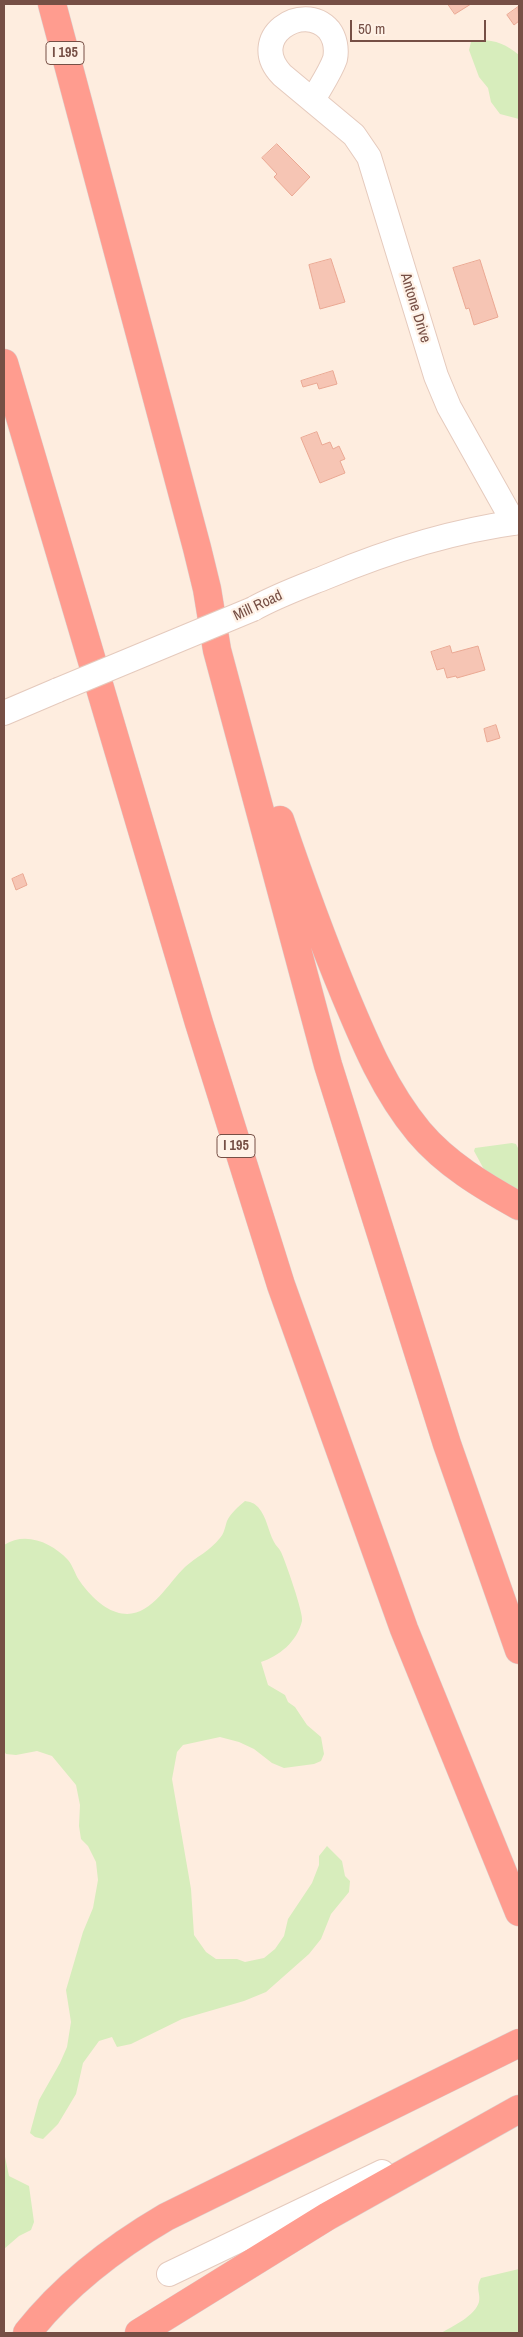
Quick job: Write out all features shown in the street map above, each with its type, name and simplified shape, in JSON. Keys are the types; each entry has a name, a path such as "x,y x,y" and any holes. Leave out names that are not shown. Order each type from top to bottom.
{"highway":[{"name":"I 195","path":"52,4 203,573 218,650 328,1065 447,1444 519,1650"},
{"name":"I 195","path":"4,363 204,1041 278,1276 401,1620 519,1912"},
{"path":"218,650 315,919 376,1065 405,1113 437,1150 478,1182 519,1206"},
{"path":"27,2333 49,2307 91,2268 158,2222 519,2043"},
{"path":"139,2333 328,2216 519,2108"}],"street":[{"name":"Antone Drive","path":"313,100 354,135 370,157 436,376 450,407 516,523"},
{"name":"Mill Road","path":"4,713 253,609 295,589 410,545 478,529 516,523"},
{"path":"170,2274 519,2108"}],"green space":[{"path":"480,40 501,44 519,55 519,119 500,114 491,102 488,88 479,77 469,50 471,42"},
{"path":"516,1144 519,1150 519,1198 492,1184 474,1151 475,1148"},
{"path":"245,1501 251,1502 258,1507 263,1515 272,1538 281,1552 302,1616 300,1629 292,1642 281,1652 261,1662 268,1685 285,1695 288,1702 295,1707 307,1725 321,1737 324,1754 321,1761 314,1764 284,1768 272,1763 254,1749 239,1742 220,1737 183,1745 177,1752 172,1779 191,1889 194,1935 206,1952 216,1959 237,1959 245,1962 264,1958 275,1949 284,1936 288,1919 312,1883 319,1865 319,1856 327,1846 342,1861 345,1876 350,1881 349,1892 331,1914 321,1939 309,1954 266,1992 244,2001 182,2019 131,2044 117,2047 112,2037 99,2041 83,2063 76,2094 58,2124 43,2139 35,2137 30,2133 39,2100 67,2047 71,2022 66,1990 83,1932 93,1908 98,1880 96,1862 88,1846 81,1839 79,1826 80,1805 76,1785 52,1756 37,1751 16,1755 6,1754 4,1751 4,1545 21,1539 30,1539 47,1544 68,1560 82,1585 100,1603 116,1612 127,1614 138,1612 155,1600 185,1567 216,1543 222,1535 231,1515"},
{"path":"4,2152 9,2176 29,2186 34,2222 31,2230 19,2236 4,2249"},
{"path":"519,2269 519,2333 441,2333 463,2320 477,2307 479,2302 478,2285 481,2278"}],"building":[{"path":"448,4 471,4 455,14"},
{"path":"518,7 519,21 514,25 507,15"},
{"path":"277,144 310,177 292,196 274,177 277,174 262,158"},
{"path":"331,259 345,302 320,309 309,265"},
{"path":"480,260 498,317 474,325 469,308 466,309 453,268"},
{"path":"333,371 337,384 319,389 317,383 303,387 301,381"},
{"path":"317,432 322,445 330,442 333,449 339,446 345,459 340,461 345,473 320,483 301,438"},
{"path":"450,646 452,653 478,646 485,670 457,678 456,676 447,678 444,668 437,670 431,652"},
{"path":"496,725 500,738 487,742 484,729"},
{"path":"23,874 27,885 16,890 12,879"}]}
